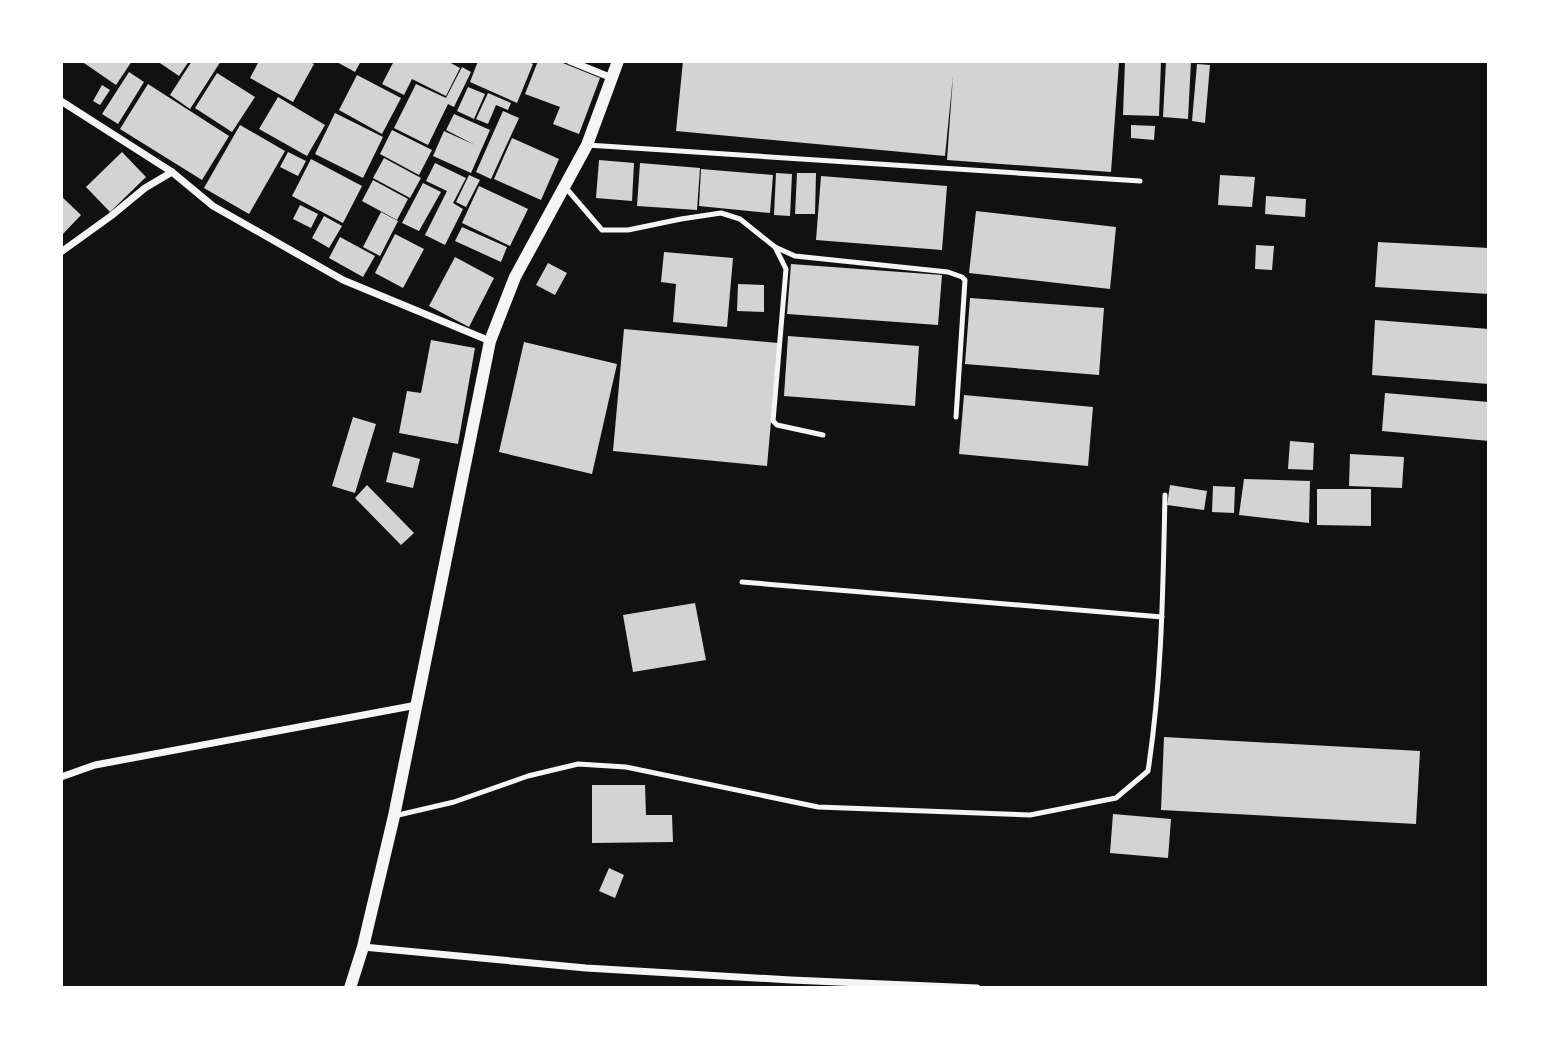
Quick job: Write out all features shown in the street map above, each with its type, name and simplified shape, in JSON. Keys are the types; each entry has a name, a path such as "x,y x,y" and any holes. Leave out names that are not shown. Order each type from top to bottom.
{"street":[{"path":"570,61 612,78"},
{"path":"350,988 363,947 394,816 490,341 515,277 587,145 618,61"},
{"path":"61,101 172,172 213,206 343,281 490,341"},
{"path":"61,252 145,188 172,172"},
{"path":"61,777 94,765 418,705"},
{"path":"363,947 586,968 977,988"}],"lane":[{"path":"587,145 1140,181"},
{"path":"564,185 602,230 628,230 721,213 740,219 775,247 795,256 948,272 962,277 965,280 956,417"},
{"path":"775,247 786,269 773,421 777,425 823,435"},
{"path":"394,816 454,802 528,776 578,764 626,767 818,807 1030,815 1116,798 1148,771 1163,617 1165,495"},
{"path":"742,582 1163,617"}],"building":[{"path":"81,61 132,61 116,85"},
{"path":"157,61 189,61 179,76"},
{"path":"192,61 221,61 190,109 170,95"},
{"path":"259,61 308,61 314,64 293,102 250,78"},
{"path":"335,61 361,61 355,72"},
{"path":"394,61 447,61 460,68 446,96 412,79 404,95 382,84"},
{"path":"478,61 528,61 533,64 517,103 470,82"},
{"path":"538,61 558,61 600,78 579,134 553,124 560,107 525,94"},
{"path":"683,61 1119,62 1111,172 947,160 953,76 945,156 676,131"},
{"path":"1125,61 1161,61 1159,116 1123,115"},
{"path":"1166,61 1191,61 1188,119 1163,117"},
{"path":"1197,64 1210,65 1205,123 1192,121"},
{"path":"462,67 471,72 454,107 448,104 428,145 394,128 416,84 446,98"},
{"path":"129,72 144,82 118,124 102,114"},
{"path":"217,73 255,97 232,132 195,108"},
{"path":"357,75 401,98 382,134 339,110"},
{"path":"148,84 229,136 202,180 120,129"},
{"path":"102,85 110,90 100,105 93,101"},
{"path":"468,87 485,94 474,119 457,111"},
{"path":"488,93 511,103 508,110 496,105 488,124 476,119"},
{"path":"278,97 325,125 307,156 259,129"},
{"path":"503,111 519,118 491,179 476,172"},
{"path":"335,113 383,137 363,178 315,154"},
{"path":"454,114 490,130 471,173 433,156 444,131 475,145 446,130"},
{"path":"240,125 285,151 249,214 204,188"},
{"path":"1131,125 1155,126 1154,140 1131,138"},
{"path":"392,130 432,150 419,175 380,154"},
{"path":"512,138 559,159 541,200 494,179"},
{"path":"122,152 146,177 110,212 86,187"},
{"path":"288,152 306,161 298,176 280,167"},
{"path":"384,158 421,178 410,198 373,178"},
{"path":"311,159 362,186 343,223 292,196"},
{"path":"599,160 634,163 632,201 596,198"},
{"path":"435,163 466,178 453,203 463,209 445,245 425,235 447,191 426,181"},
{"path":"640,163 700,168 697,210 637,206"},
{"path":"701,169 773,175 770,213 699,206"},
{"path":"776,173 792,174 790,216 774,215"},
{"path":"797,173 816,173 815,214 795,214"},
{"path":"469,175 480,180 466,207 456,202"},
{"path":"1220,175 1255,177 1252,207 1218,205"},
{"path":"821,176 947,186 942,250 816,240"},
{"path":"373,180 408,199 397,220 362,201"},
{"path":"423,183 441,192 419,231 402,223"},
{"path":"479,186 528,209 510,246 462,223"},
{"path":"61,196 81,215 61,236"},
{"path":"1266,196 1306,199 1305,217 1265,214"},
{"path":"300,205 318,214 311,228 293,219"},
{"path":"976,211 1116,227 1110,289 969,273"},
{"path":"381,212 398,221 380,256 363,247"},
{"path":"324,216 342,226 329,248 312,238"},
{"path":"462,227 507,247 501,262 455,241"},
{"path":"395,234 424,249 403,288 375,273"},
{"path":"340,237 375,256 363,277 329,258"},
{"path":"1378,242 1489,248 1489,294 1375,287"},
{"path":"1256,245 1274,246 1272,270 1255,269"},
{"path":"664,252 733,258 727,327 673,322 676,284 661,282"},
{"path":"455,257 494,278 469,327 429,306"},
{"path":"548,263 567,273 555,295 536,285"},
{"path":"791,264 942,275 938,325 787,314"},
{"path":"738,284 764,285 764,312 737,311"},
{"path":"970,298 1104,308 1099,375 965,364"},
{"path":"1375,320 1489,329 1489,384 1372,375"},
{"path":"624,329 778,343 767,466 613,451"},
{"path":"788,336 919,346 915,406 784,396"},
{"path":"431,340 475,348 458,444 399,433 407,391 421,393"},
{"path":"524,342 617,364 592,474 499,452"},
{"path":"1385,393 1489,402 1489,441 1382,431"},
{"path":"964,395 1093,407 1088,466 959,454"},
{"path":"353,417 376,424 355,493 332,486"},
{"path":"1290,441 1314,443 1313,470 1288,469"},
{"path":"393,452 420,459 413,488 386,482"},
{"path":"1350,454 1404,457 1402,488 1349,486"},
{"path":"1244,479 1310,481 1309,523 1239,515"},
{"path":"367,485 414,533 401,545 355,498"},
{"path":"1170,485 1207,491 1204,510 1167,505"},
{"path":"1213,486 1235,487 1234,513 1212,512"},
{"path":"1317,489 1371,489 1371,526 1317,525"},
{"path":"695,603 706,660 633,672 623,615"},
{"path":"1164,737 1420,751 1416,824 1161,810"},
{"path":"592,785 645,785 646,815 672,815 673,842 592,843"},
{"path":"1113,814 1171,819 1168,858 1110,853"},
{"path":"609,868 624,875 615,898 599,891"}]}
